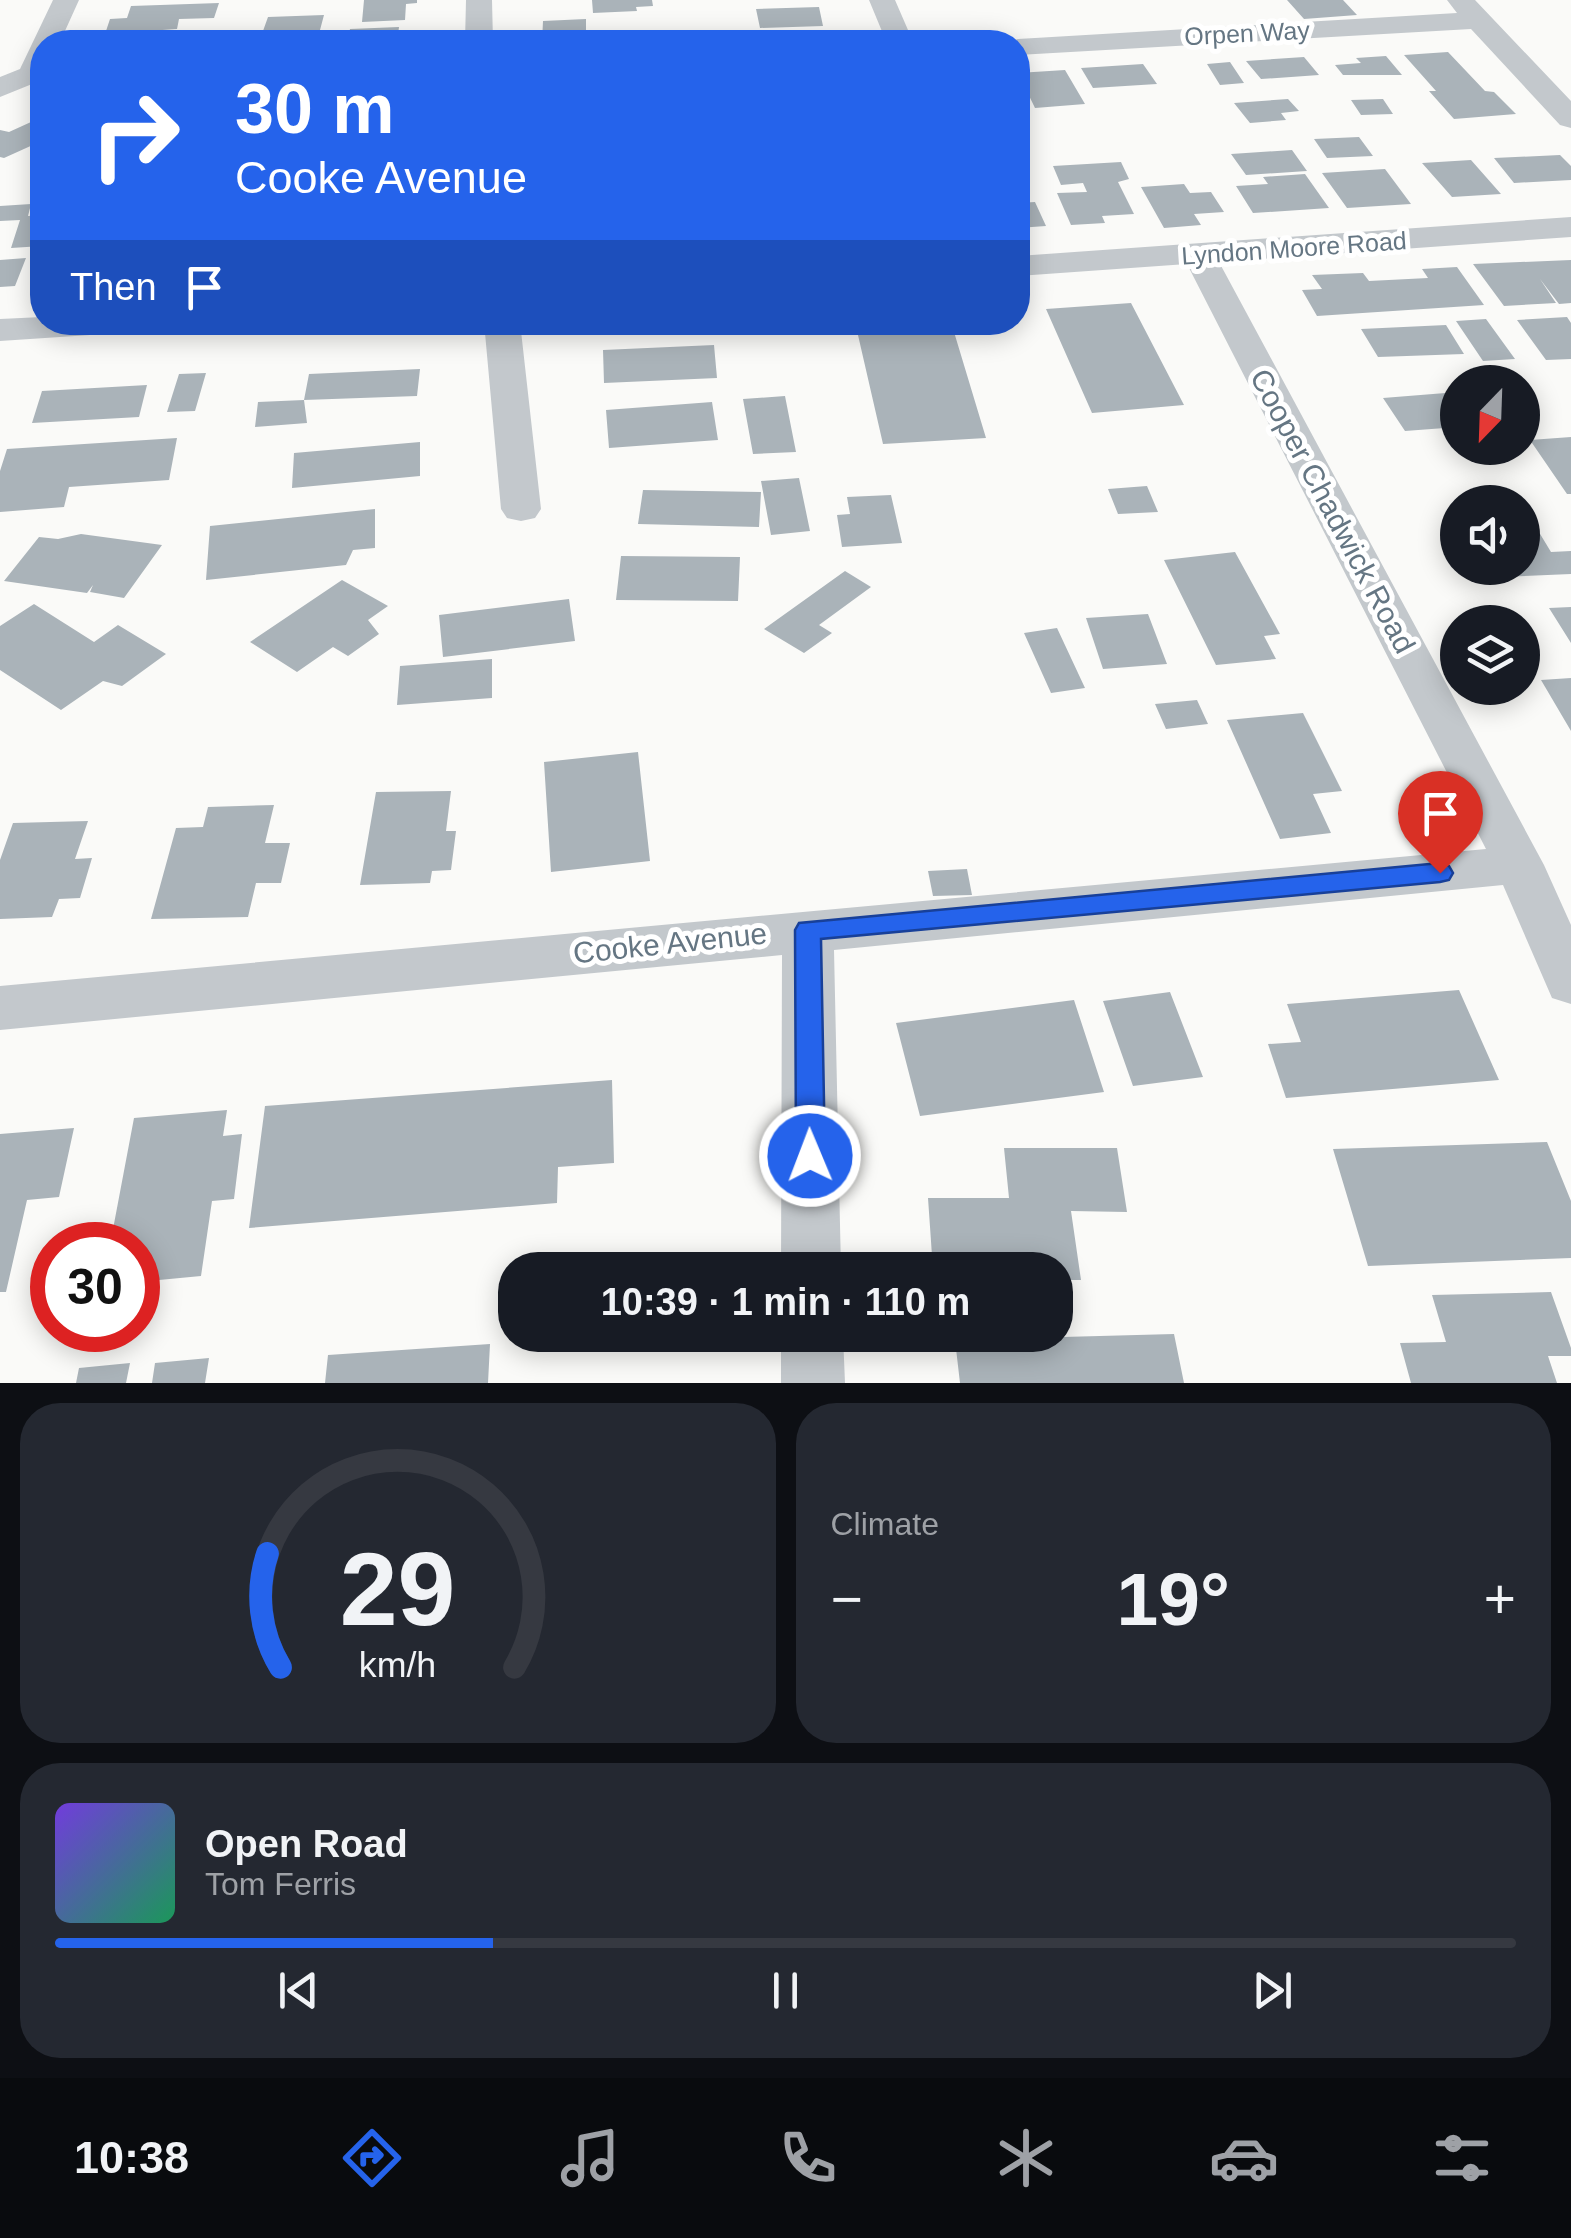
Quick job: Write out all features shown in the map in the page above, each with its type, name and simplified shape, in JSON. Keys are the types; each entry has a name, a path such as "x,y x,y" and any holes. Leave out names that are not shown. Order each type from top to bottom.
{"street":[{"path":"52,30 66,0"},
{"path":"479,30 480,0"},
{"path":"882,0 894,30"},
{"path":"1468,10 1571,119"},
{"name":"Orpen Way","path":"1030,46 1468,10"},
{"path":"0,88 30,75"},
{"name":"Lyndon Moore Road","path":"1030,265 1571,227"},
{"name":"Cooper Chadwick Road","path":"1199,255 1520,866 1571,983"},
{"path":"0,330 30,328"},
{"path":"503,335 521,509"},
{"name":"Cooke Avenue","path":"0,1008 1520,866"},
{"path":"808,930 811,1252"},
{"path":"812,1352 812,1383"}],"building":[{"path":"364,0 417,3 406,4 405,20 362,22"},
{"path":"592,0 652,0 653,6 636,7 637,11 593,13"},
{"path":"1287,0 1343,0 1357,15 1304,19"},
{"path":"219,3 214,18 179,19 177,29 106,30 110,19 127,18 131,6"},
{"path":"819,7 823,26 760,28 756,9"},
{"path":"324,15 320,30 263,30 268,17"},
{"path":"586,19 586,30 543,30 543,21"},
{"path":"399,27 399,30 350,29"},
{"path":"1448,52 1485,91 1494,92 1516,114 1454,119 1429,91 1436,91 1404,55"},
{"path":"1386,56 1402,75 1343,75 1335,65 1361,63 1356,58"},
{"path":"1304,57 1319,75 1261,79 1246,61"},
{"path":"1230,62 1244,83 1220,85 1207,64"},
{"path":"1143,64 1157,84 1093,88 1081,68"},
{"path":"1065,70 1085,104 1035,108 1030,98 1030,72"},
{"path":"1288,99 1299,111 1281,113 1286,120 1250,123 1234,103"},
{"path":"1383,99 1393,114 1361,115 1351,100"},
{"path":"30,122 30,146 0,157 0,130 9,132"},
{"path":"1359,137 1373,156 1327,158 1314,139"},
{"path":"1292,150 1307,171 1246,175 1231,154"},
{"path":"1560,155 1571,166 1571,180 1514,183 1494,158"},
{"path":"1471,160 1501,194 1452,197 1422,163"},
{"path":"1121,162 1129,179 1118,182 1134,214 1102,216 1105,223 1071,225 1057,193 1087,192 1083,183 1061,185 1053,166"},
{"path":"1385,169 1411,204 1347,208 1322,173"},
{"path":"1305,174 1329,208 1253,213 1236,186 1268,184 1263,177"},
{"path":"1184,184 1190,193 1211,192 1224,212 1194,214 1201,225 1164,228 1141,187"},
{"path":"1030,202 1035,202 1046,226 1030,227"},
{"path":"30,204 30,247 11,248 20,220 0,221 0,206"},
{"path":"26,258 15,286 0,287 0,260"},
{"path":"1571,260 1571,303 1559,304 1540,279 1556,303 1504,306 1473,264"},
{"path":"1457,267 1484,305 1317,316 1302,290 1322,289 1312,275 1363,273 1369,281 1428,278 1422,269"},
{"path":"1131,303 1184,405 1092,413 1046,309"},
{"path":"1567,317 1571,323 1571,359 1546,360 1517,320"},
{"path":"1486,319 1515,359 1483,361 1456,321"},
{"path":"1446,325 1464,354 1378,357 1361,329"},
{"path":"858,335 955,335 986,438 883,444"},
{"path":"714,345 717,378 604,383 603,350"},
{"path":"420,369 417,396 304,400 309,374"},
{"path":"206,373 195,411 167,412 179,374"},
{"path":"147,385 139,417 32,423 42,391"},
{"path":"1440,393 1440,428 1405,431 1383,398"},
{"path":"785,396 796,452 753,454 743,399"},
{"path":"304,400 307,423 255,427 258,402"},
{"path":"712,402 718,440 609,448 606,410"},
{"path":"1571,437 1571,494 1567,494 1540,455 1540,439"},
{"path":"177,438 169,480 69,487 64,507 0,512 0,471 7,449"},
{"path":"420,442 420,476 292,488 294,453"},
{"path":"799,478 810,531 771,535 761,481"},
{"path":"1147,486 1158,512 1118,514 1108,489"},
{"path":"643,490 761,492 759,527 638,524"},
{"path":"891,495 902,543 842,547 837,515 850,514 847,497"},
{"path":"375,509 375,548 353,550 346,565 206,580 210,526"},
{"path":"81,534 162,545 124,598 90,592 93,585 87,593 4,581 39,537 58,539"},
{"path":"1540,534 1551,552 1571,551 1571,574 1540,575"},
{"path":"1235,552 1280,634 1264,636 1276,659 1216,665 1164,560"},
{"path":"621,556 740,557 738,601 616,600"},
{"path":"845,571 871,587 819,625 832,633 804,653 764,629"},
{"path":"342,580 388,606 368,620 379,634 348,656 333,647 297,672 250,642"},
{"path":"569,599 575,641 443,657 439,615"},
{"path":"34,604 94,642 118,625 166,654 122,686 103,681 61,710 0,670 0,626"},
{"path":"1571,607 1571,643 1549,608"},
{"path":"1148,614 1167,664 1103,669 1086,618"},
{"path":"1057,628 1085,688 1051,693 1024,633"},
{"path":"492,659 492,698 397,705 400,666"},
{"path":"1571,678 1571,731 1541,680"},
{"path":"1197,700 1208,724 1166,729 1155,704"},
{"path":"1303,713 1342,791 1313,794 1331,833 1280,839 1227,720"},
{"path":"638,752 650,861 551,872 544,762"},
{"path":"451,791 446,831 456,831 451,870 432,871 430,883 360,885 376,792"},
{"path":"274,805 265,843 290,843 281,883 256,883 248,917 151,919 176,828 203,827 208,807"},
{"path":"88,821 75,859 92,858 80,898 59,899 52,917 0,919 0,860 13,823"},
{"path":"967,869 972,895 933,896 928,871"},
{"path":"1459,990 1499,1080 1286,1098 1268,1044 1301,1042 1287,1004"},
{"path":"1170,992 1203,1077 1133,1086 1103,1001"},
{"path":"1074,1000 1104,1092 920,1116 896,1023"},
{"path":"612,1080 614,1163 558,1167 557,1203 249,1228 265,1106"},
{"path":"227,1110 223,1136 242,1134 234,1199 212,1201 201,1276 160,1280 160,1222 114,1222 134,1118"},
{"path":"74,1128 59,1197 27,1200 6,1292 0,1292 0,1134"},
{"path":"1547,1142 1571,1201 1571,1258 1368,1266 1333,1149"},
{"path":"1004,1148 1117,1148 1127,1212 1071,1211 1081,1280 1073,1280 1073,1252 932,1252 928,1198 1009,1198"},
{"path":"1551,1292 1571,1348 1571,1356 1548,1356 1557,1383 1411,1383 1400,1343 1446,1342 1432,1295"},
{"path":"1174,1334 1184,1383 960,1383 956,1352 1073,1352 1073,1337"},
{"path":"490,1344 488,1383 325,1383 328,1355"},
{"path":"209,1358 205,1383 152,1383 155,1363"},
{"path":"130,1363 126,1383 76,1383 79,1368"}],"route":[{"path":"810,1156 808,930 1440,873"}]}
